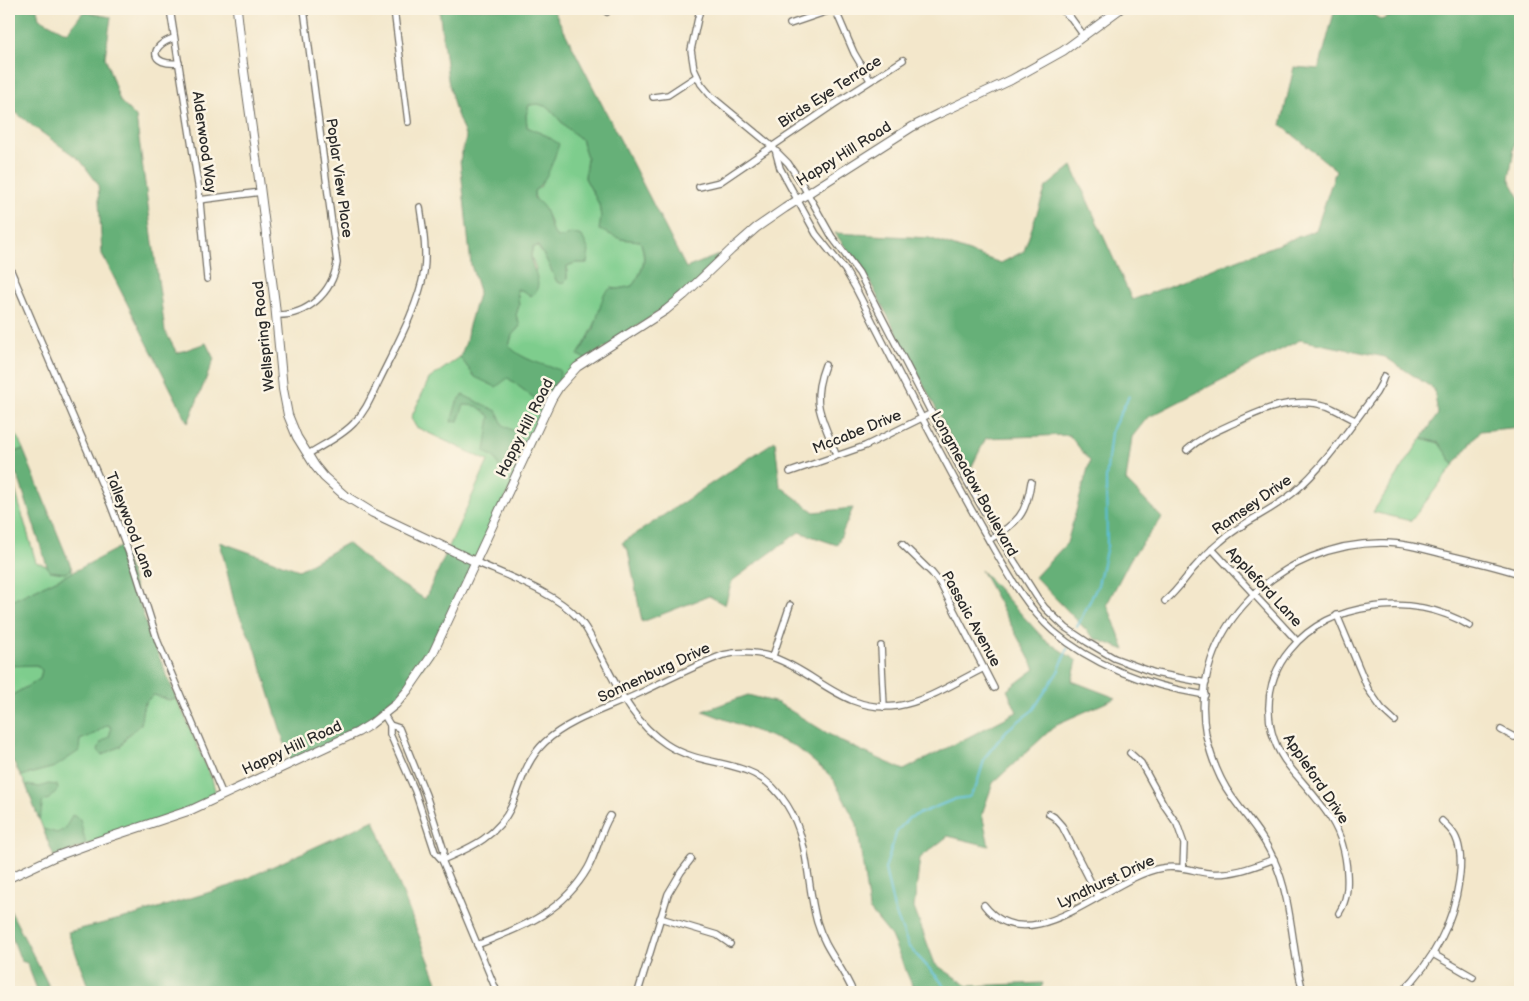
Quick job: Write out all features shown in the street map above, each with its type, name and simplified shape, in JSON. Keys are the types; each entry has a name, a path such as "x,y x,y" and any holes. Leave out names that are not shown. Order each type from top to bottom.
{"street":[{"name":"Alderwood Way","path":"170,9 200,200 207,279"},
{"name":"Wellspring Road","path":"238,9 243,64 261,192 285,403 292,426 307,455 329,482 356,503 476,562"},
{"name":"Poplar View Place","path":"276,315 298,312 312,304 329,286 336,272 337,263 304,9"},
{"path":"394,9 408,122"},
{"path":"653,97 668,95 696,76 691,50 700,9"},
{"path":"790,24 834,9 854,53 870,80"},
{"path":"1060,9 1084,36"},
{"name":"Happy Hill Road","path":"9,878 95,842 161,821 224,795 331,746 358,732 384,715 408,690 438,644 552,398 568,376 584,362 666,310 731,250 767,220 798,199 912,127 1028,71 1063,51 1120,9"},
{"path":"174,38 160,44 156,54 162,62 179,63"},
{"name":"Birds Eye Terrace","path":"699,188 720,182 773,149 870,80 903,60"},
{"name":"Longmeadow Boulevard","path":"696,76 711,96 759,134 788,163 832,237 868,288 964,476 1036,597 1057,620 1074,634 1114,658 1173,678 1206,684"},
{"name":"Longmeadow Boulevard","path":"773,149 780,168 816,234 845,270 855,287 956,483 1028,604 1052,630 1095,660 1134,678 1173,689 1205,695"},
{"path":"200,200 261,192"},
{"path":"307,455 345,431 360,416 411,313 421,286 425,261 420,207"},
{"name":"Talleywood Lane","path":"9,266 111,506 135,569 158,642 224,795"},
{"path":"825,365 818,387 818,408 836,455"},
{"name":"Ramsey Drive","path":"1165,601 1176,592 1195,567 1235,530 1280,502 1306,481 1376,393 1384,376"},
{"path":"1187,450 1203,437 1256,412 1280,404 1299,402 1316,404 1331,408 1355,420"},
{"name":"Mccabe Drive","path":"790,472 864,446 932,413"},
{"path":"989,540 1014,523 1023,512 1031,482"},
{"path":"1303,992 1287,898 1274,859 1263,837 1232,796 1216,767 1206,733 1204,718 1206,684 1223,634 1253,594 1279,574 1306,558 1350,546 1384,543 1409,546 1520,574"},
{"name":"Passaic Avenue","path":"902,544 940,583 994,688"},
{"name":"Appleford Lane","path":"1212,550 1297,641"},
{"path":"476,562 555,598 573,613 586,629 624,700 642,724 665,744 686,755 746,770 766,782 781,796 793,816 805,850 813,906 821,936 853,992"},
{"path":"773,656 790,605"},
{"name":"Appleford Drive","path":"1339,913 1345,902 1348,885 1342,842 1331,818 1321,803 1282,756 1270,726 1269,705 1273,682 1282,662 1297,641 1315,627 1337,615 1365,608 1402,605 1423,608 1455,617 1470,626"},
{"path":"1337,615 1371,694 1382,709 1395,721"},
{"path":"881,646 884,707"},
{"name":"Sonnenburg Drive","path":"442,860 477,845 497,828 511,807 529,762 551,737 576,722 723,655 743,652 773,656 798,668 847,699 864,705 884,707 920,700 984,668"},
{"path":"384,715 390,725 390,734 415,791 434,852 442,860 497,992"},
{"path":"390,725 399,728 426,795 444,851 442,860"},
{"path":"1501,730 1514,737 1520,737"},
{"path":"1130,753 1141,763 1164,805 1178,824 1184,844 1183,868"},
{"path":"1048,814 1062,826 1098,896"},
{"path":"477,945 541,918 564,899 589,866 602,831 610,816"},
{"path":"1402,992 1420,973 1433,954 1448,926 1453,910 1461,863 1456,837 1442,820"},
{"path":"638,992 668,894 673,883 692,859"},
{"name":"Lyndhurst Drive","path":"984,905 1000,921 1025,926 1038,924 1058,918 1152,870 1183,868 1206,873 1229,873 1274,859"},
{"path":"660,918 717,935 730,944"},
{"path":"1433,954 1473,977"}],"green space":[{"path":"9,9 37,9 39,18 67,33 83,12 111,17 105,57 120,101 136,117 165,331 177,353 206,343 214,359 188,423 102,254 98,184 80,160 9,107"},
{"path":"439,9 553,9 686,268 731,250 684,295 587,360 578,355 594,328 604,294 611,288 618,289 632,286 643,265 644,254 640,241 621,239 599,230 601,217 599,204 585,178 587,157 581,139 567,128 548,107 538,104 529,105 526,115 527,127 559,144 546,176 534,191 534,198 544,208 553,232 557,237 563,237 571,233 582,236 589,251 587,263 575,263 567,266 567,279 563,284 557,282 538,246 533,247 531,260 537,276 538,287 531,296 517,289 519,306 516,315 520,326 512,335 509,346 526,358 560,370 557,390 542,404 508,378 496,387 475,377 460,357 466,342 479,291 471,265 460,160 466,138 455,109 448,80"},
{"path":"1335,9 1365,9 1381,20 1394,15 1397,9 1520,9 1520,134 1516,136 1509,179 1520,198 1520,427 1480,431 1454,465 1439,443 1422,438 1438,414 1434,389 1385,357 1300,340 1147,418 1132,437 1126,481 1162,518 1131,558 1107,604 1125,650 1094,638 1035,577 1067,543 1090,461 1069,435 986,438 969,472 869,280 835,233 929,238 1001,263 1024,251 1046,187 1072,166 1132,300 1316,230 1336,170 1281,125 1294,67 1319,69"},
{"path":"538,104 548,107 567,128 581,139 587,157 585,178 599,204 600,229 621,239 640,241 643,254 643,265 632,286 618,289 611,288 592,331 578,355 587,360 559,387 532,361 515,353 509,346 512,335 520,326 516,315 519,306 517,289 524,291 536,269 531,256 533,247 537,246 545,257 557,282 567,279 567,266 575,263 587,263 563,237 557,237 554,234 547,215 534,195 534,191 541,186 547,136 527,127 526,115 529,105"},
{"path":"460,357 475,377 508,378 542,404 552,398 476,562 448,549 488,461 416,427 411,418 429,379"},
{"path":"463,395 497,411 503,425 521,437 511,459 500,469 495,458 485,452 490,416 477,406 464,405 458,421 451,422 457,402"},
{"path":"9,419 23,449 9,455"},
{"path":"1422,438 1439,443 1454,465 1411,521 1373,512"},
{"path":"775,441 780,486 814,512 853,508 837,545 799,532 732,581 725,605 709,596 642,622 628,550 622,543"},
{"path":"23,449 72,569 65,573 50,571 47,566 20,482 9,462 9,455"},
{"path":"9,469 36,562 47,566 50,571 65,573 72,569 73,572 9,602"},
{"path":"220,542 299,570 347,543 384,574 425,599 448,549 476,562 432,655 384,715 291,764 256,650 235,606"},
{"path":"122,546 149,633 177,699 169,700 154,695 150,698 143,707 141,724 127,736 121,746 102,755 98,750 101,742 109,737 111,730 110,726 107,725 94,734 80,740 79,751 55,767 21,776 9,755 9,697 40,679 42,670 36,665 9,666 9,602 73,572"},
{"path":"981,570 1045,640 1077,661 1072,681 1116,698 1057,724 993,783 982,814 989,846 948,836 920,858 914,908 935,964 968,986 1043,983 1040,992 915,992 891,936 869,909 857,824 832,777 795,746 703,711 748,695 778,703 840,741 904,770 1017,712 1007,690 1035,669"},
{"path":"37,665 42,670 40,679 9,697 9,666"},
{"path":"154,695 169,700 177,699 212,779 217,798 54,857 21,776 55,767 80,740 94,734 107,725 110,726 111,730 109,736 98,749 102,755 121,746 127,736 141,724 143,707"},
{"path":"48,784 57,785 58,789 49,799 43,801 39,820 26,785 40,787"},
{"path":"72,815 80,819 86,845 54,857 43,829 57,833 65,829"},
{"path":"374,820 441,992 90,992 68,932 132,916 230,886"},
{"path":"9,908 52,992 38,992 27,963 21,961 9,929"}],"waterway":[{"path":"1077,627 1098,585 1107,546 1106,479 1111,432 1129,396"},
{"path":"948,992 939,979 909,947 894,909 885,869 897,831 909,818 955,799 969,797 976,787 985,757 1007,730 1033,710 1059,670 1068,647"}]}
